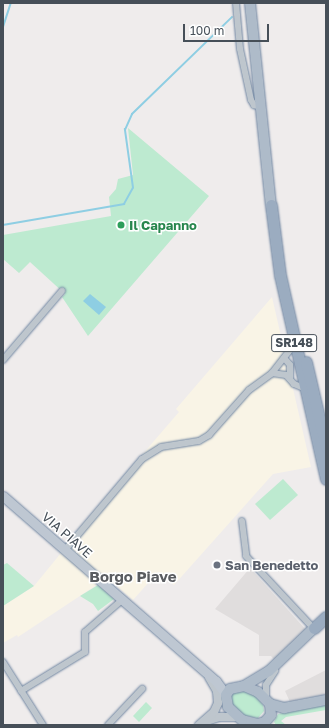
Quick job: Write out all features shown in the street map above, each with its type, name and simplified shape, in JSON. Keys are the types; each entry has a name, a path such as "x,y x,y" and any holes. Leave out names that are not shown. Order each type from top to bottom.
{"highway":[{"name":"SR148","path":"271,205 280,275 294,345 326,479"},
{"name":"SR148","path":"271,205 326,447"},
{"path":"314,628 326,617"}],"main road":[{"name":"SR148","path":"250,3 271,205"},
{"name":"VIA PIAVE","path":"3,496 220,685 226,697"},
{"path":"289,708 265,722 242,721 228,707 226,697 230,689 241,686 270,671 314,628"},
{"name":"VIA PIAVE","path":"205,672 241,686"},
{"path":"241,686 253,689 277,708 289,708 326,700"},
{"path":"265,722 268,701"}],"street":[{"path":"236,3 240,49 252,102 260,107"},
{"path":"3,360 62,292"},
{"path":"65,550 145,457 164,446 205,438 249,390 272,373 294,345"},
{"path":"284,358 290,365 290,378"},
{"path":"272,373 286,374 294,384 304,388"},
{"path":"242,521 246,556 314,628 312,635 272,674 265,688 268,701"},
{"path":"21,691 85,652 85,632 122,600"},
{"path":"3,662 43,725"},
{"path":"205,672 218,695 214,712"},
{"path":"108,725 142,689"},
{"path":"201,724 214,712 226,697"},
{"path":"201,724 219,717 242,721"}],"shaded area":[{"path":"272,297 311,467 273,474 174,585 158,572 133,600 107,578 18,637 17,635 3,643 3,606 34,586 61,553 65,544 179,412 176,409"},
{"path":"250,568 307,631 276,662 271,656 259,656 259,635 215,609"},
{"path":"326,670 326,697 295,704 295,701 290,702 285,691"}],"green space":[{"name":"Il Capanno","path":"128,128 209,196 88,336 62,297 65,294 30,262 19,273 3,259 3,235 111,216 109,197 116,189 118,179 133,175"},
{"path":"283,479 298,495 270,520 255,504"},
{"path":"7,563 34,586 3,606 3,565"},
{"path":"98,585 114,599 98,611 93,604 80,596"},
{"path":"241,689 256,696 263,705 264,711 258,718 245,716 229,701 231,692"},
{"path":"146,702 152,708 139,722 133,716"},
{"path":"326,704 326,710 286,717 281,721 286,725 276,725 274,722 278,714"}],"water":[{"path":"90,294 106,307 99,315 83,301"}],"waterway":[{"path":"3,27 11,3"},
{"path":"3,225 124,204 133,188 125,130 132,114 232,17"}],"place":[{"name":"Il Capanno","path":"121,225"},
{"name":"San Benedetto","path":"217,565"}],"district":[{"name":"Borgo Piave","path":"133,577"}]}
